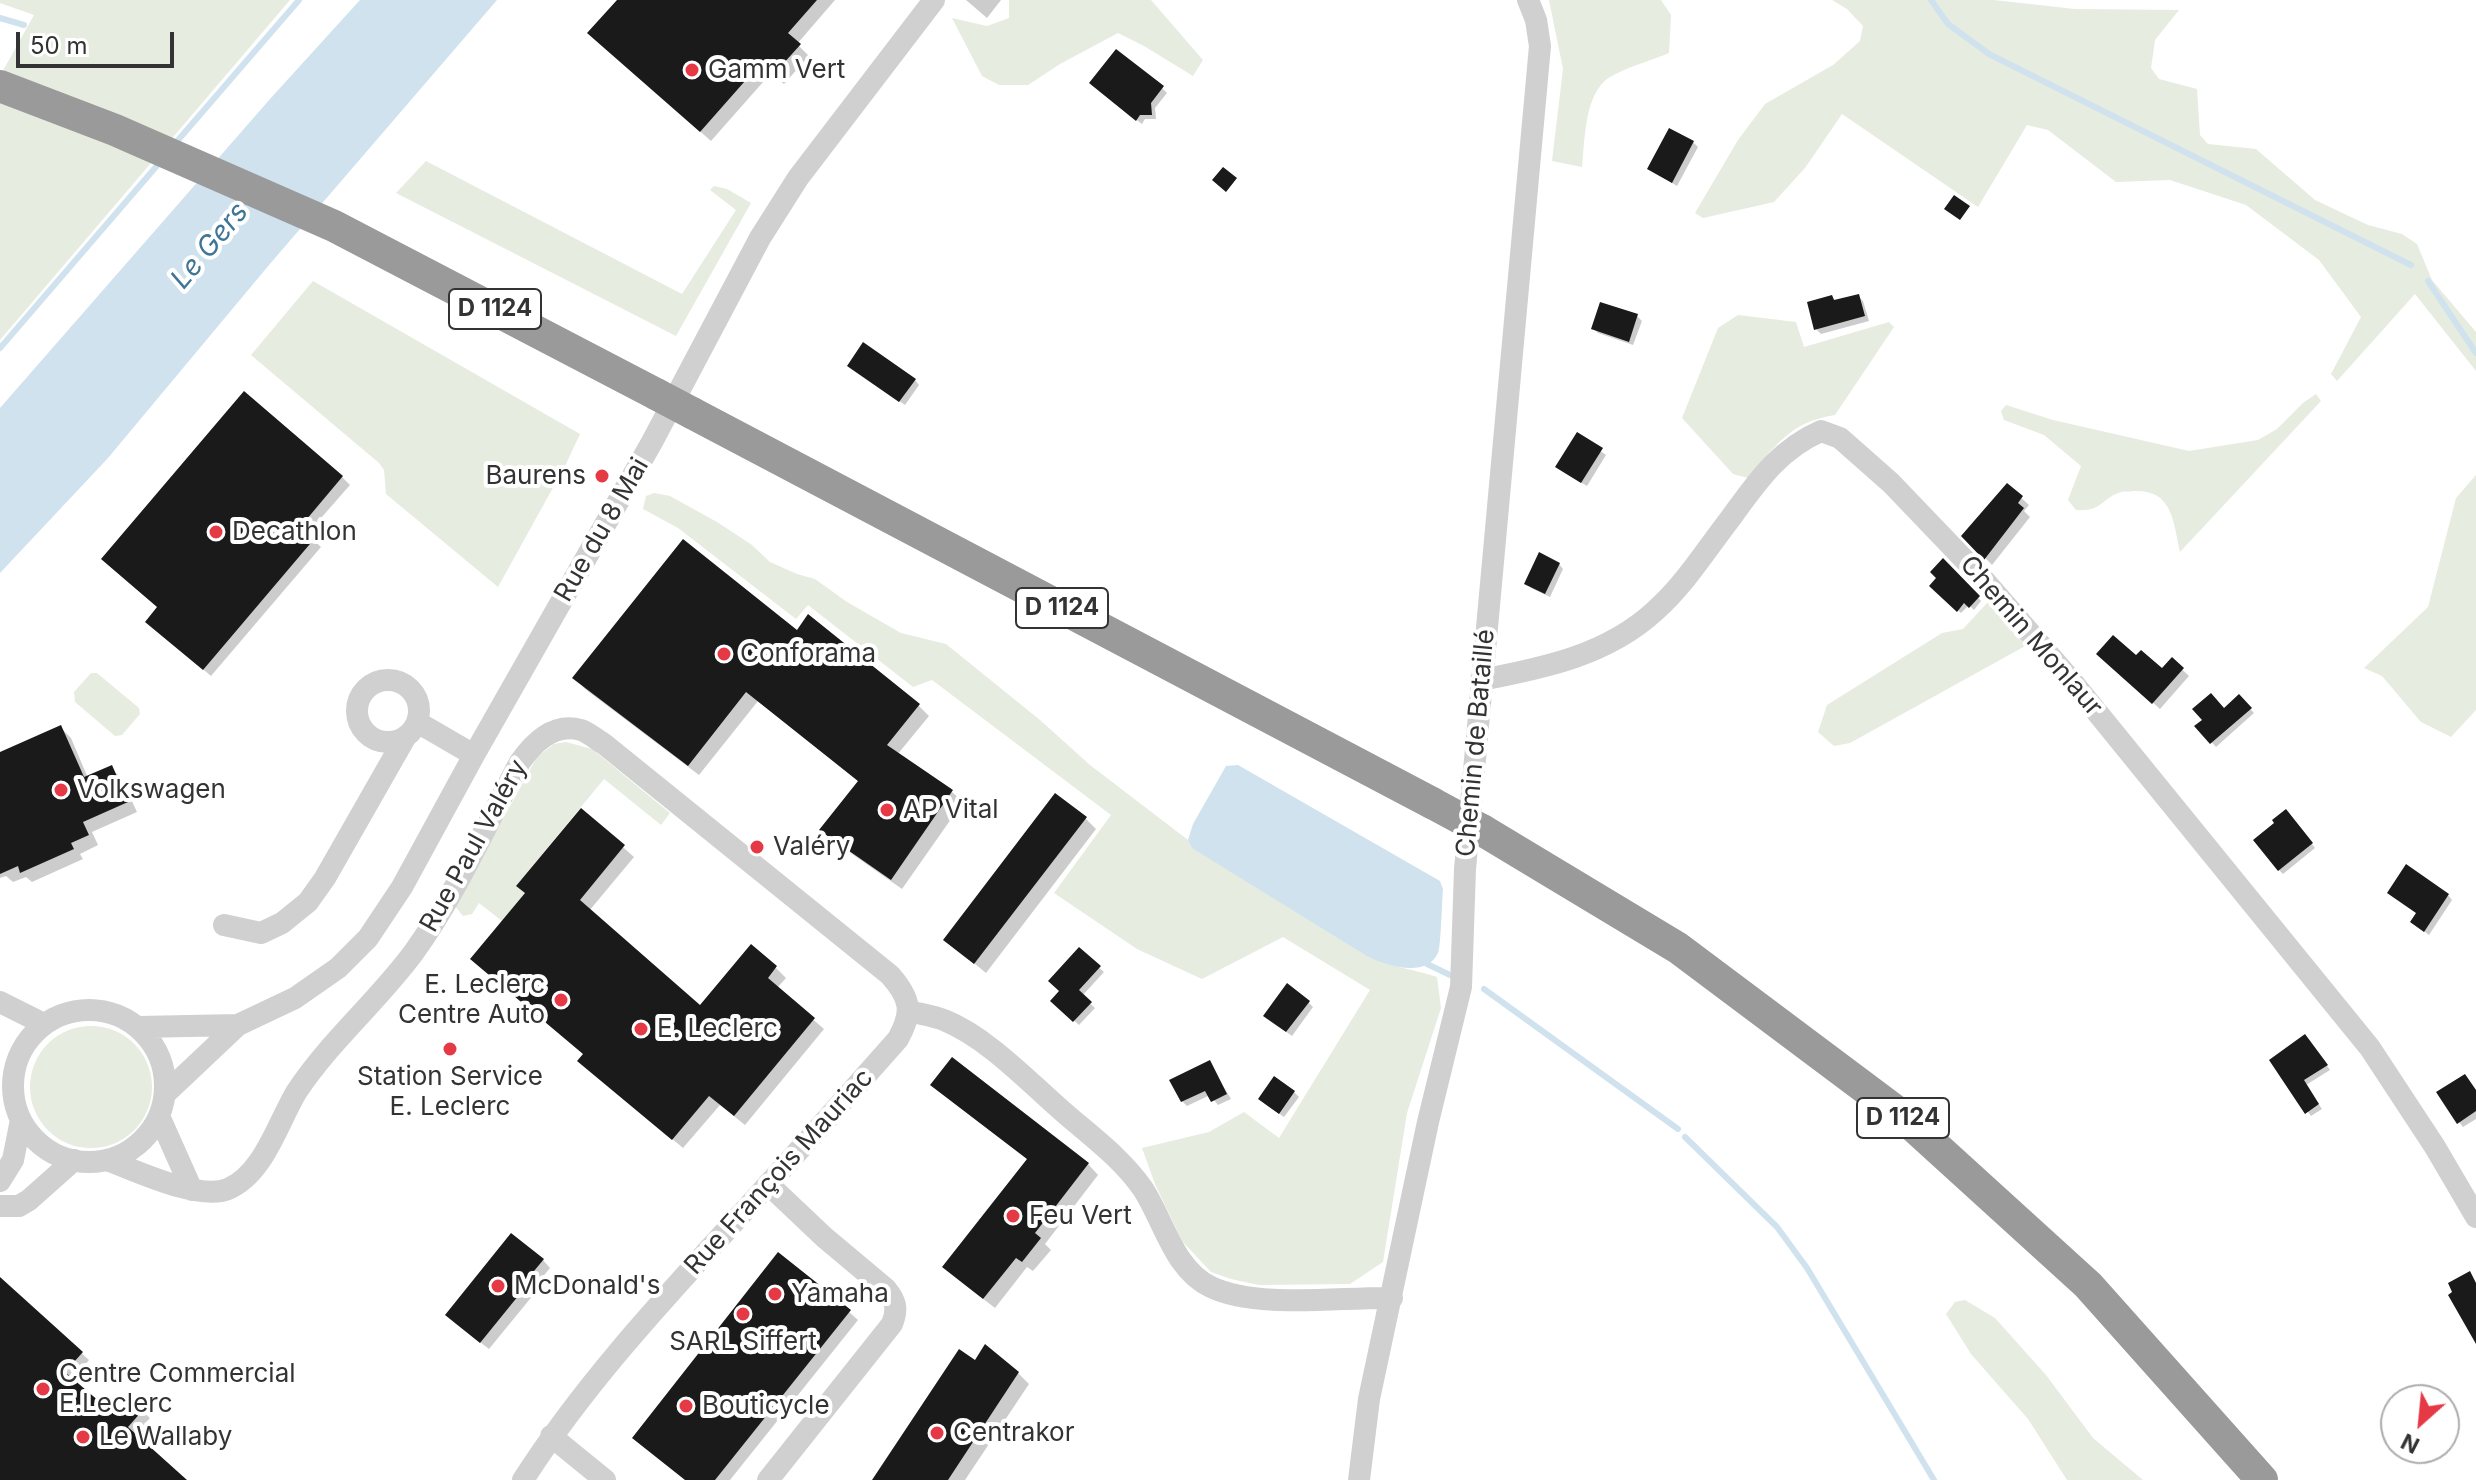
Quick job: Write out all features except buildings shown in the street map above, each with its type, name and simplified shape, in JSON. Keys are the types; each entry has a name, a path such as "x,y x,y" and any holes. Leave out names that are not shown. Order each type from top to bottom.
{"highway":[{"name":"D 1124","path":"0,86 115,130 334,226 1432,803 1678,948 1901,1115 2088,1285 2262,1480"}],"street":[{"name":"Rue du 8 Mai","path":"166,1093 238,1025 295,998 338,968 368,938 402,887 652,442 760,238 798,178 934,0"},
{"name":"Chemin de Bataillé","path":"1359,1480 1369,1399 1428,1122 1461,987 1465,869 1540,46 1536,20 1528,0"},
{"name":"Chemin Monlaur","path":"1481,680 1554,665 1621,637 1655,611 1683,581 1781,455 1801,440 1821,431 1840,438 1891,483 1983,579 2070,679 2281,935 2375,1055 2476,1217"},
{"path":"224,925 261,933 282,923 308,902 411,729 474,755"},
{"name":"Rue Paul Valéry","path":"107,1160 192,1190 209,1192 229,1188 251,1171 266,1151 298,1090 413,953 443,907 525,754 546,734 562,729 581,730 604,744 855,946 904,990 909,1011"},
{"path":"0,1002 44,1024"},
{"path":"82,1010 102,1010 139,1027 155,1046 164,1069 166,1093 159,1116 147,1136 129,1151 107,1160 90,1162 52,1152 34,1138 21,1120 13,1085 15,1067 31,1036 62,1014 82,1010"},
{"path":"909,1011 945,1020 989,1047 1117,1159 1142,1189 1180,1259 1193,1276 1209,1287 1233,1296 1260,1299 1392,1298"},
{"name":"Rue François Mauriac","path":"523,1480 551,1436 676,1285 898,1039 909,1011"},
{"name":"Rue du 8 Mai","path":"139,1027 238,1025"},
{"path":"0,1049 15,1067"},
{"path":"159,1116 192,1190"},
{"path":"0,1181 13,1160 21,1120"},
{"path":"0,1206 19,1206 29,1200 74,1160"},
{"path":"768,1184 886,1289 894,1299 897,1312 892,1324 768,1480"},
{"path":"551,1436 605,1480"}],"shaded area":[{"path":"0,0 290,0 0,340 0,76 34,15 0,3"},
{"path":"1009,0 1151,0 1203,60 1193,76 1118,33 1028,85 999,85 982,76 952,18 987,26 1009,18"},
{"path":"1549,0 1661,0 1671,15 1669,53 1610,77 1595,94 1587,118 1582,167 1552,161 1563,69"},
{"path":"1832,0 1994,0 2075,9 2179,10 2155,40 2151,68 2159,79 2197,89 2200,135 2208,144 2256,149 2315,200 2368,225 2402,234 2417,244 2432,280 2476,332 2476,371 2415,294 2337,381 2331,374 2361,317 2319,260 2246,205 2170,180 2116,182 2048,130 2027,125 1978,207 1842,114 1805,168 1774,202 1703,218 1695,213 1738,140 1765,104 1833,65 1860,41 1863,26 1847,9"},
{"path":"426,161 682,294 736,210 710,190 714,186 727,189 751,203 676,336 396,193"},
{"path":"313,281 580,434 498,587 386,494 384,470 379,463 251,355"},
{"path":"1738,315 1796,322 1804,347 1889,322 1894,327 1835,415 1806,423 1785,437 1748,478 1733,474 1682,418 1718,328"},
{"path":"2316,394 2321,401 2180,552 2169,509 2156,495 2122,492 2092,509 2076,510 2068,500 2081,466 2044,435 2004,420 2001,411 2006,405 2053,420 2189,451 2258,440 2277,429"},
{"path":"2476,475 2476,710 2451,737 2421,722 2382,676 2364,668 2428,607 2456,498"},
{"path":"654,493 670,496 717,522 752,545 770,562 815,579 847,602 901,633 946,644 1090,765 1188,840 1193,848 1368,957 1437,977 1441,1008 1407,1113 1383,1262 1350,1284 1259,1285 1211,1272 1182,1241 1142,1148 1209,1132 1244,1112 1279,1138 1370,990 1283,937 1202,979 1137,949 1054,893 1111,815 932,680 913,687 808,605 796,619 678,528 643,509 646,496"},
{"path":"1988,602 2027,645 1850,743 1834,746 1818,732 1827,705 1942,633 1963,629"},
{"path":"91,673 97,673 139,708 140,714 122,735 115,736 75,702 74,692"},
{"path":"566,742 592,749 670,813 661,825 604,779 516,886 525,893 502,921 479,903 472,914 463,916 455,906 537,757 554,744"},
{"path":"91,1026 114,1031 134,1044 147,1064 152,1087 147,1110 134,1130 114,1143 91,1148 68,1143 48,1130 35,1110 30,1087 35,1064 48,1044 68,1031"},
{"path":"1965,1300 1995,1318 2046,1375 2093,1438 2143,1480 2067,1480 2028,1419 1971,1354 1946,1314 1955,1302"}],"water":[{"name":"Le Gers","path":"360,0 497,0 108,458 0,573 0,408"},
{"path":"1238,765 1440,881 1443,889 1440,942 1438,953 1432,961 1425,966 1405,968 1368,957 1192,848 1188,840 1193,824 1226,766"}],"waterway":[{"path":"173,146 299,0"},
{"path":"1931,0 1948,24 1989,54 2411,265"},
{"path":"0,18 24,25"},
{"path":"0,348 161,161"},
{"path":"2428,281 2476,353"},
{"path":"1427,964 1450,975"},
{"path":"1484,989 1678,1129"},
{"path":"1685,1137 1777,1227 1807,1268 1934,1480"}],"place":[{"name":"Gamm Vert","path":"692,70"},
{"name":"Baurens","path":"602,476"},
{"name":"Decathlon","path":"216,532"},
{"name":"Conforama","path":"724,654"},
{"name":"Volkswagen","path":"61,790"},
{"name":"AP Vital","path":"887,810"},
{"name":"Valéry","path":"757,847"},
{"name":"E. Leclerc Centre Auto","path":"561,1000"},
{"name":"E. Leclerc","path":"641,1029"},
{"name":"Station Service E. Leclerc","path":"450,1049"},
{"name":"Feu Vert","path":"1013,1216"},
{"name":"McDonald's","path":"498,1286"},
{"name":"Yamaha","path":"775,1294"},
{"name":"SARL Siffert","path":"743,1314"},
{"name":"Centre Commercial E.Leclerc","path":"43,1389"},
{"name":"Bouticycle","path":"686,1406"},
{"name":"Centrakor","path":"937,1433"},
{"name":"Le Wallaby","path":"83,1437"}]}
